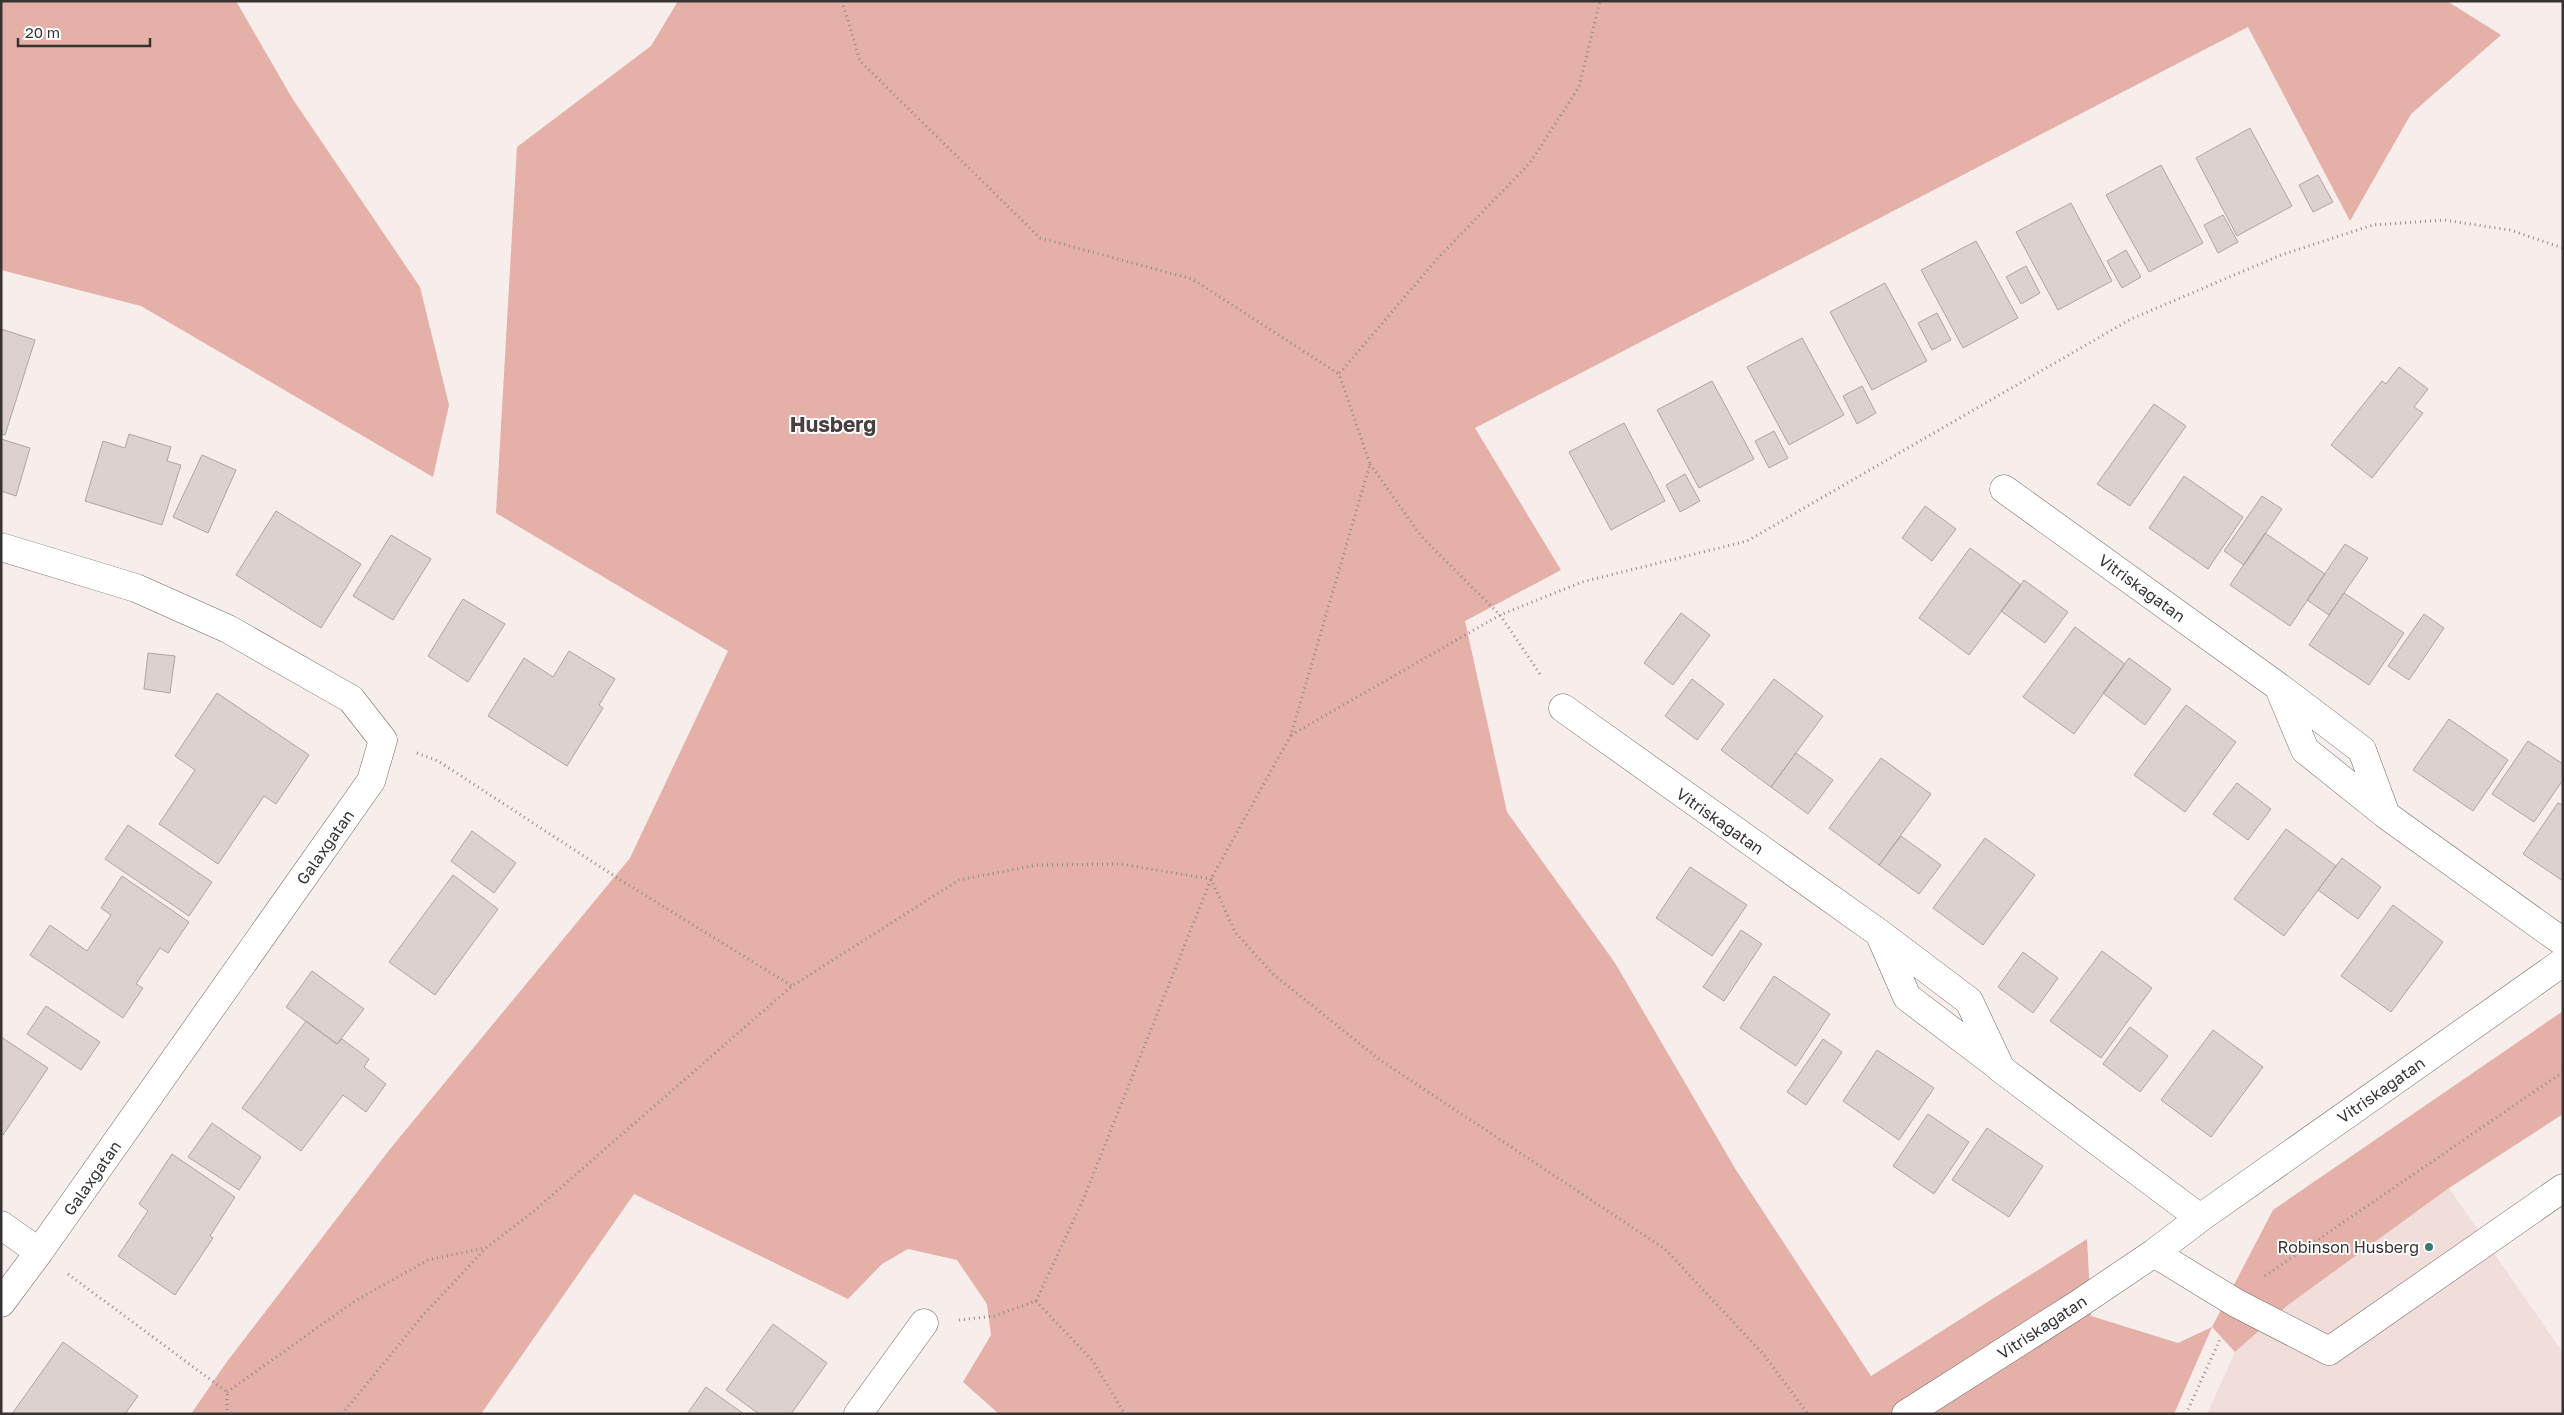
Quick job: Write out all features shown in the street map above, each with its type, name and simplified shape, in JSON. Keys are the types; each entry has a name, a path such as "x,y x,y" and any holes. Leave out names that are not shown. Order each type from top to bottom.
{"street":[{"name":"Vitriskagatan","path":"2004,489 2279,687 2362,750 2386,815"},
{"path":"1,547 136,588 228,629 351,698 383,740"},
{"path":"2279,687 2305,750 2386,815 2563,942"},
{"name":"Vitriskagatan","path":"1563,708 1879,933 1969,1001 2001,1068 2200,1218"},
{"name":"Galaxgatan","path":"1,1302 39,1252 371,781 383,740"},
{"name":"Vitriskagatan","path":"1906,1414 2077,1305 2563,962"},
{"path":"2154,1252 2236,1303 2329,1351 2563,1188"},
{"path":"1,1225 39,1252"},
{"path":"858,1414 924,1323"}],"path":[{"path":"842,1 860,61 1040,238 1192,279 1339,374 1370,464 1421,536 1500,615 1563,708"},
{"path":"1339,374 1437,259 1530,164 1579,87 1600,1"},
{"path":"1291,735 1500,615 1582,582 1747,542 2131,319 2281,255 2373,224 2444,220 2510,230 2563,248"},
{"path":"924,1323 994,1316 1036,1300 1083,1200 1211,879 1291,735 1370,464"},
{"path":"383,740 438,761 619,878 792,986"},
{"path":"342,1414 424,1314 486,1248 534,1211 792,986 959,880 1037,865 1111,864 1211,879"},
{"path":"1211,879 1235,932 1273,974 1380,1060 1665,1249 1764,1355 1808,1414"},
{"path":"2186,1414 2236,1303 2252,1286 2563,1072"},
{"path":"227,1392 363,1296 428,1260 486,1248"},
{"path":"39,1252 227,1392"},
{"path":"1036,1300 1092,1360 1125,1414"},
{"path":"227,1392 228,1414"}],"shaded area":[{"path":"1,1 236,1 292,98 420,287 449,405 433,477 141,306 1,270"},
{"path":"678,1 2447,1 2501,35 2411,114 2350,221 2248,27 1475,428 1561,570 1465,621 1507,812 1615,963 1736,1170 1871,1376 2087,1239 2091,1316 2178,1343 2212,1327 2174,1414 999,1414 963,1382 991,1335 987,1304 957,1260 908,1249 882,1264 848,1299 634,1194 481,1414 191,1414 226,1363 390,1149 630,858 728,651 496,513 517,147 651,46"},
{"path":"2563,1011 2563,1114 2449,1188 2288,1305 2235,1352 2212,1327 2273,1210"},
{"name":"Robinson Husberg","path":"2449,1188 2563,1353 2563,1414 2207,1414 2235,1352 2288,1305"}],"building":[{"path":"2250,128 2292,206 2237,236 2196,158"},
{"path":"2161,165 2203,243 2149,272 2106,195"},
{"path":"2318,175 2333,202 2313,212 2299,185"},
{"path":"2071,203 2112,281 2058,310 2016,232"},
{"path":"2223,215 2238,242 2218,253 2204,225"},
{"path":"1976,241 2018,318 1963,348 1921,270"},
{"path":"2126,250 2141,277 2122,288 2107,261"},
{"path":"2026,266 2040,293 2021,304 2006,277"},
{"path":"1885,283 1927,361 1872,390 1830,312"},
{"path":"1937,313 1951,340 1932,350 1918,323"},
{"path":"1,329 35,340 5,435 1,434"},
{"path":"1802,338 1844,415 1789,445 1747,367"},
{"path":"2399,367 2428,389 2414,407 2423,413 2372,478 2331,445 2382,381 2386,384"},
{"path":"1712,381 1754,459 1699,488 1657,410"},
{"path":"1862,386 1876,413 1857,424 1843,396"},
{"path":"2154,404 2186,426 2130,506 2097,484"},
{"path":"1624,423 1665,501 1611,530 1569,452"},
{"path":"1774,431 1788,458 1769,468 1755,441"},
{"path":"129,434 171,447 167,461 181,465 162,525 85,501 103,441 125,448"},
{"path":"1,439 30,448 16,496 1,491"},
{"path":"202,455 236,470 208,533 173,517"},
{"path":"1685,474 1700,501 1680,512 1666,485"},
{"path":"2184,476 2243,517 2208,569 2149,528"},
{"path":"2262,496 2282,509 2244,565 2224,551"},
{"path":"1925,506 1956,529 1932,561 1902,538"},
{"path":"276,511 361,564 321,628 236,575"},
{"path":"2265,533 2325,574 2290,626 2230,585"},
{"path":"391,535 431,559 393,620 353,596"},
{"path":"2345,544 2368,558 2329,615 2307,600"},
{"path":"1970,548 2021,585 1969,655 1919,618"},
{"path":"2024,580 2068,612 2045,643 2001,611"},
{"path":"2344,593 2404,633 2369,685 2309,645"},
{"path":"463,599 505,624 468,682 428,656"},
{"path":"1681,613 1710,635 1673,685 1644,663"},
{"path":"2424,614 2444,628 2409,680 2388,666"},
{"path":"2075,627 2125,664 2074,734 2023,697"},
{"path":"569,651 615,679 599,705 603,708 567,766 488,716 524,658 553,677"},
{"path":"148,653 175,656 170,693 144,689"},
{"path":"2129,658 2171,689 2145,725 2103,693"},
{"path":"1692,679 1724,704 1697,740 1665,716"},
{"path":"1774,679 1823,716 1771,787 1721,750"},
{"path":"217,693 309,755 276,804 264,796 218,864 159,824 195,770 175,756"},
{"path":"2186,705 2236,742 2185,812 2134,775"},
{"path":"2449,719 2508,760 2473,811 2413,770"},
{"path":"2528,741 2563,764 2563,780 2534,822 2492,794"},
{"path":"1796,753 1833,780 1808,814 1771,787"},
{"path":"1881,758 1931,794 1879,865 1829,828"},
{"path":"2237,783 2271,809 2248,840 2213,814"},
{"path":"2558,803 2563,805 2563,881 2523,854"},
{"path":"128,825 212,882 189,916 105,859"},
{"path":"2286,829 2336,866 2284,936 2234,899"},
{"path":"472,831 516,863 494,893 451,861"},
{"path":"1901,836 1941,865 1919,894 1879,865"},
{"path":"1985,838 2035,875 1983,945 1933,908"},
{"path":"2342,858 2381,887 2358,919 2318,890"},
{"path":"1690,867 1747,905 1712,956 1656,918"},
{"path":"453,875 498,909 435,995 389,962"},
{"path":"122,876 189,922 168,953 160,948 136,984 143,988 123,1018 30,955 50,925 87,951 111,915 101,908"},
{"path":"2393,905 2443,942 2391,1012 2341,976"},
{"path":"1741,930 1762,944 1724,1001 1703,987"},
{"path":"2102,951 2152,988 2101,1058 2050,1021"},
{"path":"2023,952 2058,978 2033,1013 1998,987"},
{"path":"312,971 364,1009 337,1044 286,1007"},
{"path":"1774,976 1830,1014 1796,1066 1740,1028"},
{"path":"46,1006 100,1042 81,1070 27,1034"},
{"path":"306,1021 337,1044 342,1039 369,1059 364,1067 386,1084 366,1112 343,1095 301,1151 242,1108"},
{"path":"2130,1027 2168,1056 2140,1092 2103,1064"},
{"path":"2213,1030 2263,1067 2211,1137 2161,1100"},
{"path":"1,1037 48,1068 3,1135 1,1134"},
{"path":"1823,1039 1842,1052 1806,1105 1787,1092"},
{"path":"1877,1050 1934,1088 1899,1140 1843,1101"},
{"path":"1928,1114 1969,1142 1934,1194 1893,1166"},
{"path":"212,1123 261,1157 239,1190 188,1157"},
{"path":"1987,1128 2043,1166 2009,1217 1952,1180"},
{"path":"172,1154 235,1197 210,1236 213,1238 175,1295 118,1256 148,1211 139,1204"},
{"path":"773,1324 827,1363 791,1414 759,1414 726,1390"},
{"path":"63,1342 138,1396 125,1414 12,1414"},
{"path":"706,1387 744,1414 687,1414"}],"place":[{"name":"Robinson Husberg","path":"2429,1247"}],"district":[{"name":"Husberg","path":"833,424"}]}
